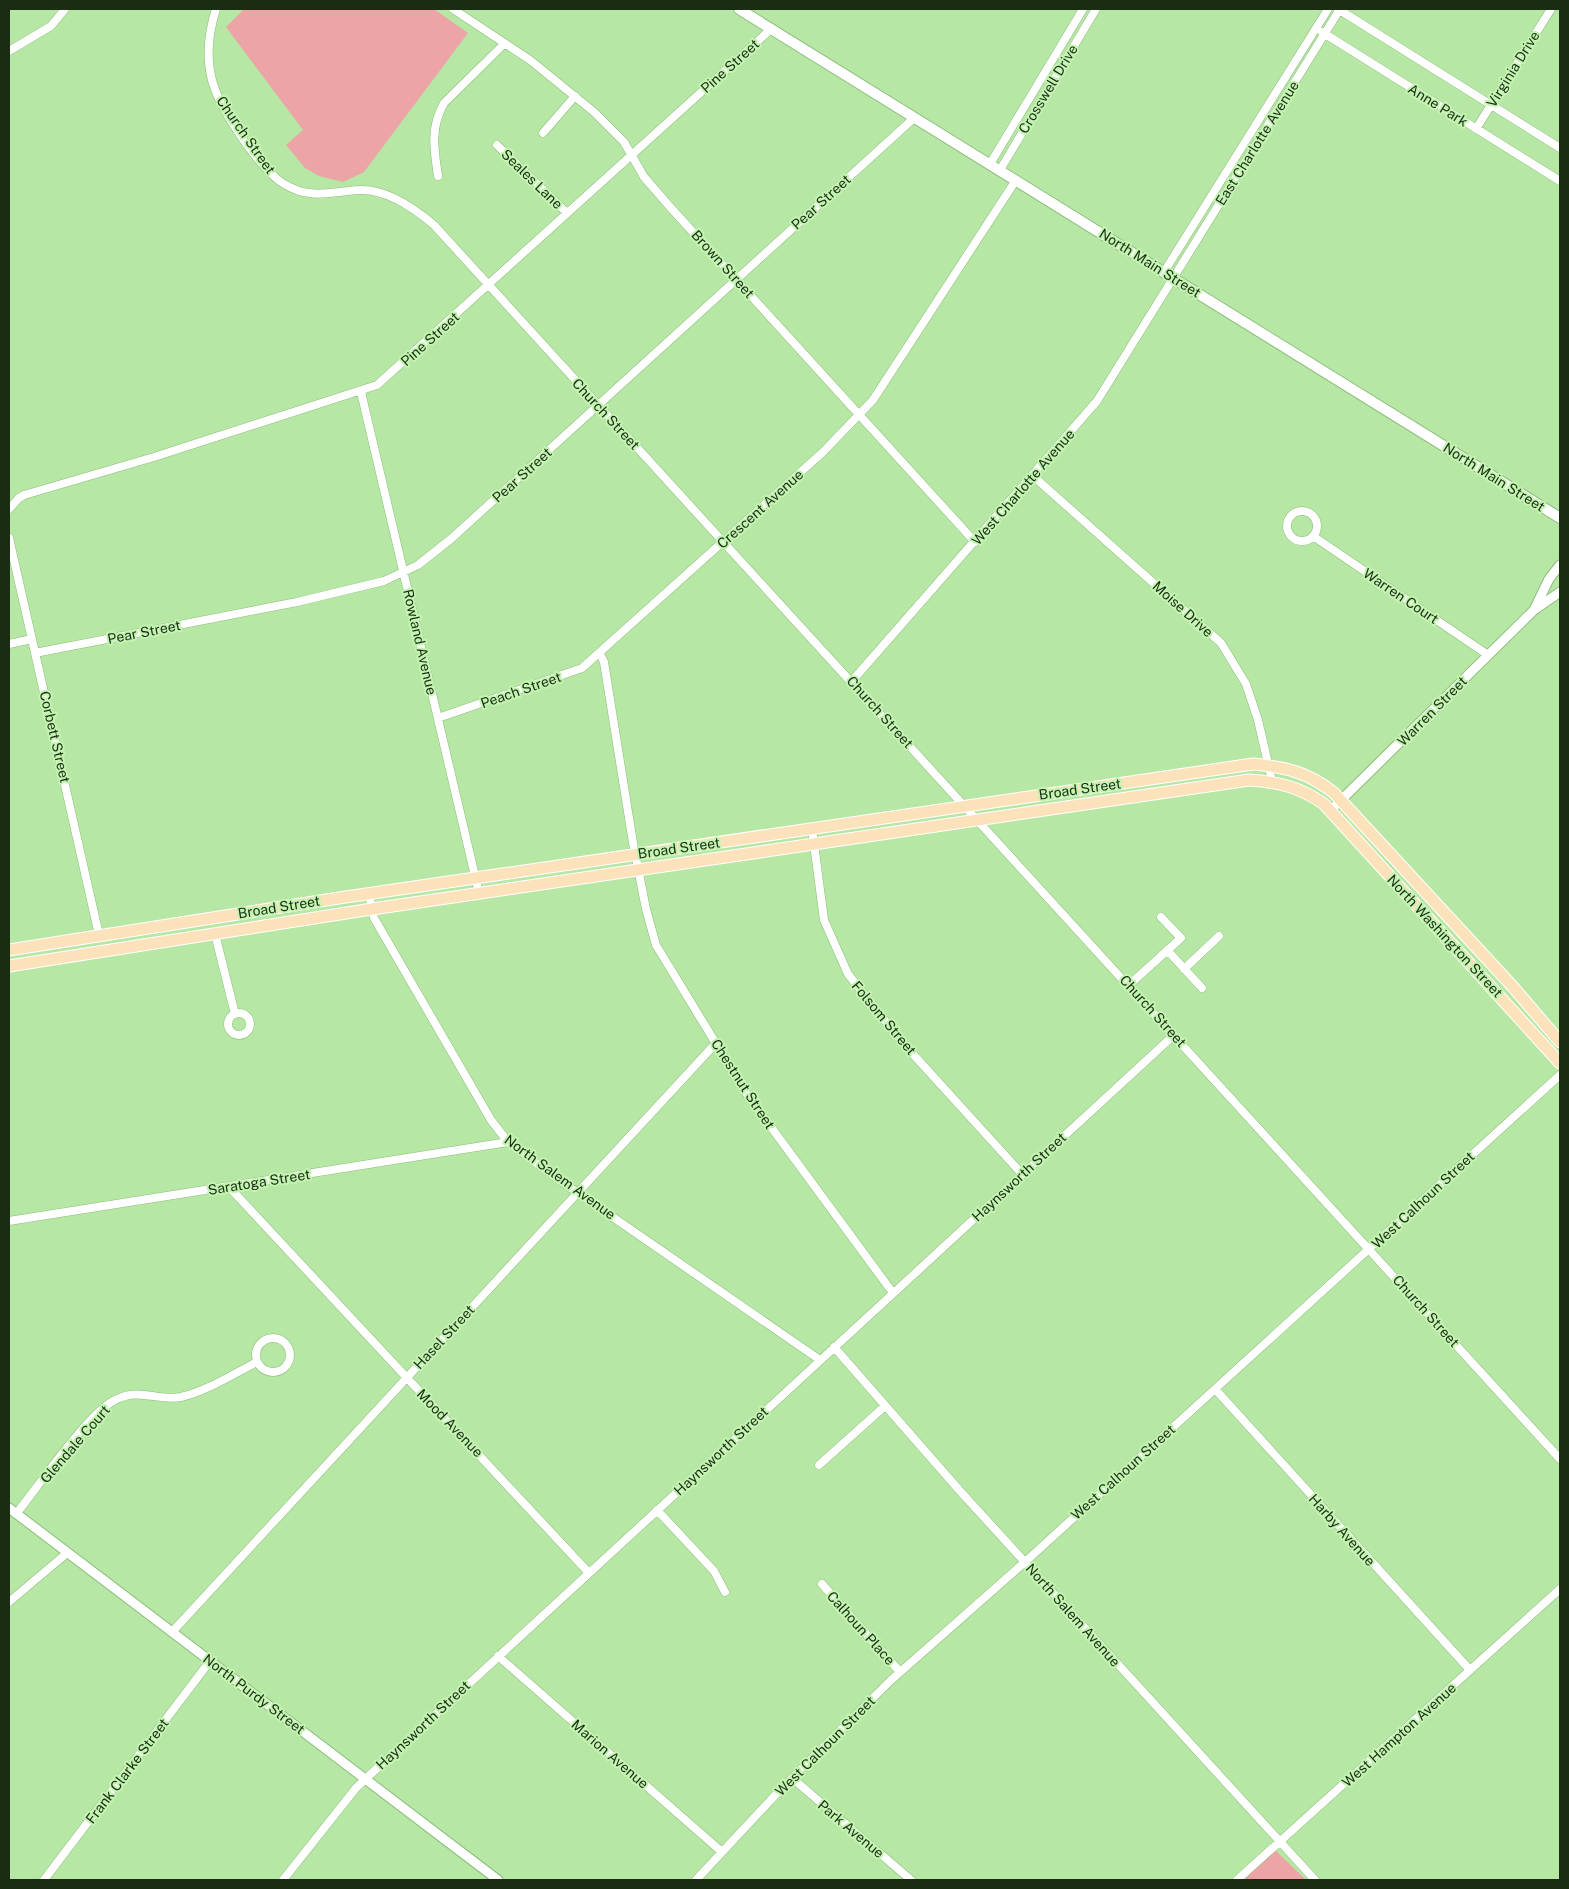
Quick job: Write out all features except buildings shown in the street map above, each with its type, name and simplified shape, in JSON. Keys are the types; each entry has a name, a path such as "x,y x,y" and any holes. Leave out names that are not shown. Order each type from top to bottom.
{"main road":[{"name":"North Main Street","path":"739,9 1560,518"},
{"name":"Broad Street","path":"9,950 475,878 1244,765 1268,765 1292,769 1313,777 1341,800"},
{"name":"Broad Street","path":"9,966 372,909 1250,780 1272,781 1298,788 1310,794 1330,811"},
{"name":"North Washington Street","path":"1341,800 1507,980 1560,1042"},
{"name":"North Washington Street","path":"1330,811 1560,1063"}],"street":[{"path":"9,51 51,26 65,9"},
{"name":"Church Street","path":"216,9 208,51 211,78 219,102 251,148 275,178 300,191 320,194 362,190 382,194 405,203 434,225 1560,1459"},
{"name":"Brown Street","path":"454,9 530,60 575,96 624,142 644,178 975,542"},
{"name":"Crosswell Drive","path":"990,164 1083,9"},
{"name":"Crosswell Drive","path":"1000,170 1096,9"},
{"path":"1324,10 1339,9"},
{"name":"Anne Park","path":"1339,9 1560,148"},
{"name":"East Charlotte Avenue","path":"1174,278 1339,9"},
{"name":"Virginia Drive","path":"1476,129 1551,9"},
{"name":"East Charlotte Avenue","path":"1164,272 1316,28 1324,10"},
{"name":"Anne Park","path":"1316,28 1560,181"},
{"name":"Pine Street","path":"9,509 19,498 24,496 154,458 370,389 386,378 771,29"},
{"path":"438,176 433,131 440,111 444,103 504,44"},
{"path":"543,133 575,96"},
{"name":"Pear Street","path":"35,652 315,598 384,581 418,565 452,538 914,118"},
{"name":"Seales Lane","path":"497,145 567,213"},
{"name":"Crescent Avenue","path":"600,654 860,416 889,377 1016,180"},
{"name":"West Charlotte Avenue","path":"852,681 1097,401 1174,278"},
{"name":"Rowland Avenue","path":"361,392 479,893"},
{"name":"Moise Drive","path":"1033,476 1221,643 1246,684 1258,720 1272,781"},
{"name":"Warren Court","path":"1313,536 1488,655"},
{"name":"Corbett Street","path":"9,538 99,936"},
{"name":"Warren Street","path":"1534,610 1549,579 1560,565"},
{"name":"Warren Street","path":"1330,811 1534,610 1560,592"},
{"path":"9,644 32,639"},
{"path":"600,654 604,662 636,854"},
{"name":"Peach Street","path":"438,718 562,676 582,668 600,654"},
{"name":"Folsom Street","path":"812,829 824,920 848,974 902,1042 1022,1174"},
{"name":"Chestnut Street","path":"636,854 656,945 769,1126 893,1293"},
{"name":"North Salem Avenue","path":"369,894 374,918 391,950 491,1120 508,1142 820,1360"},
{"path":"1129,985 1181,938 1160,917"},
{"path":"215,934 235,1014"},
{"path":"1184,969 1219,936"},
{"path":"1167,950 1202,988"},
{"name":"Haynsworth Street","path":"283,1880 312,1840 356,1788 1174,1035"},
{"name":"Hasel Street","path":"172,1632 716,1043"},
{"name":"West Calhoun Street","path":"696,1880 792,1778 900,1672 1025,1562 1560,1075"},
{"name":"Saratoga Street","path":"9,1220 508,1142"},
{"name":"Mood Avenue","path":"228,1187 589,1573"},
{"path":"279,1338 288,1346 290,1359 282,1369 275,1372 266,1370 258,1362 258,1347 267,1339 279,1338"},
{"name":"North Salem Avenue","path":"834,1348 1025,1562 1315,1880"},
{"name":"Glendale Court","path":"13,1511 108,1404 134,1394 172,1398 189,1394 258,1362"},
{"name":"Harby Avenue","path":"1215,1389 1470,1670"},
{"path":"819,1465 885,1406"},
{"path":"657,1510 714,1571 725,1592"},
{"name":"North Purdy Street","path":"13,1511 498,1880"},
{"path":"9,1602 67,1552"},
{"name":"Calhoun Place","path":"822,1584 900,1672"},
{"name":"West Hampton Avenue","path":"1237,1880 1560,1589"},
{"name":"Marion Avenue","path":"498,1656 722,1852"},
{"name":"Frank Clarke Street","path":"44,1880 210,1661"},
{"name":"Park Avenue","path":"792,1778 911,1880"}],"shaded area":[{"path":"244,9 434,9 468,33 364,172 343,182 319,176 305,168 286,145 303,130 226,27"},
{"path":"1273,1848 1306,1880 1237,1880"}]}
